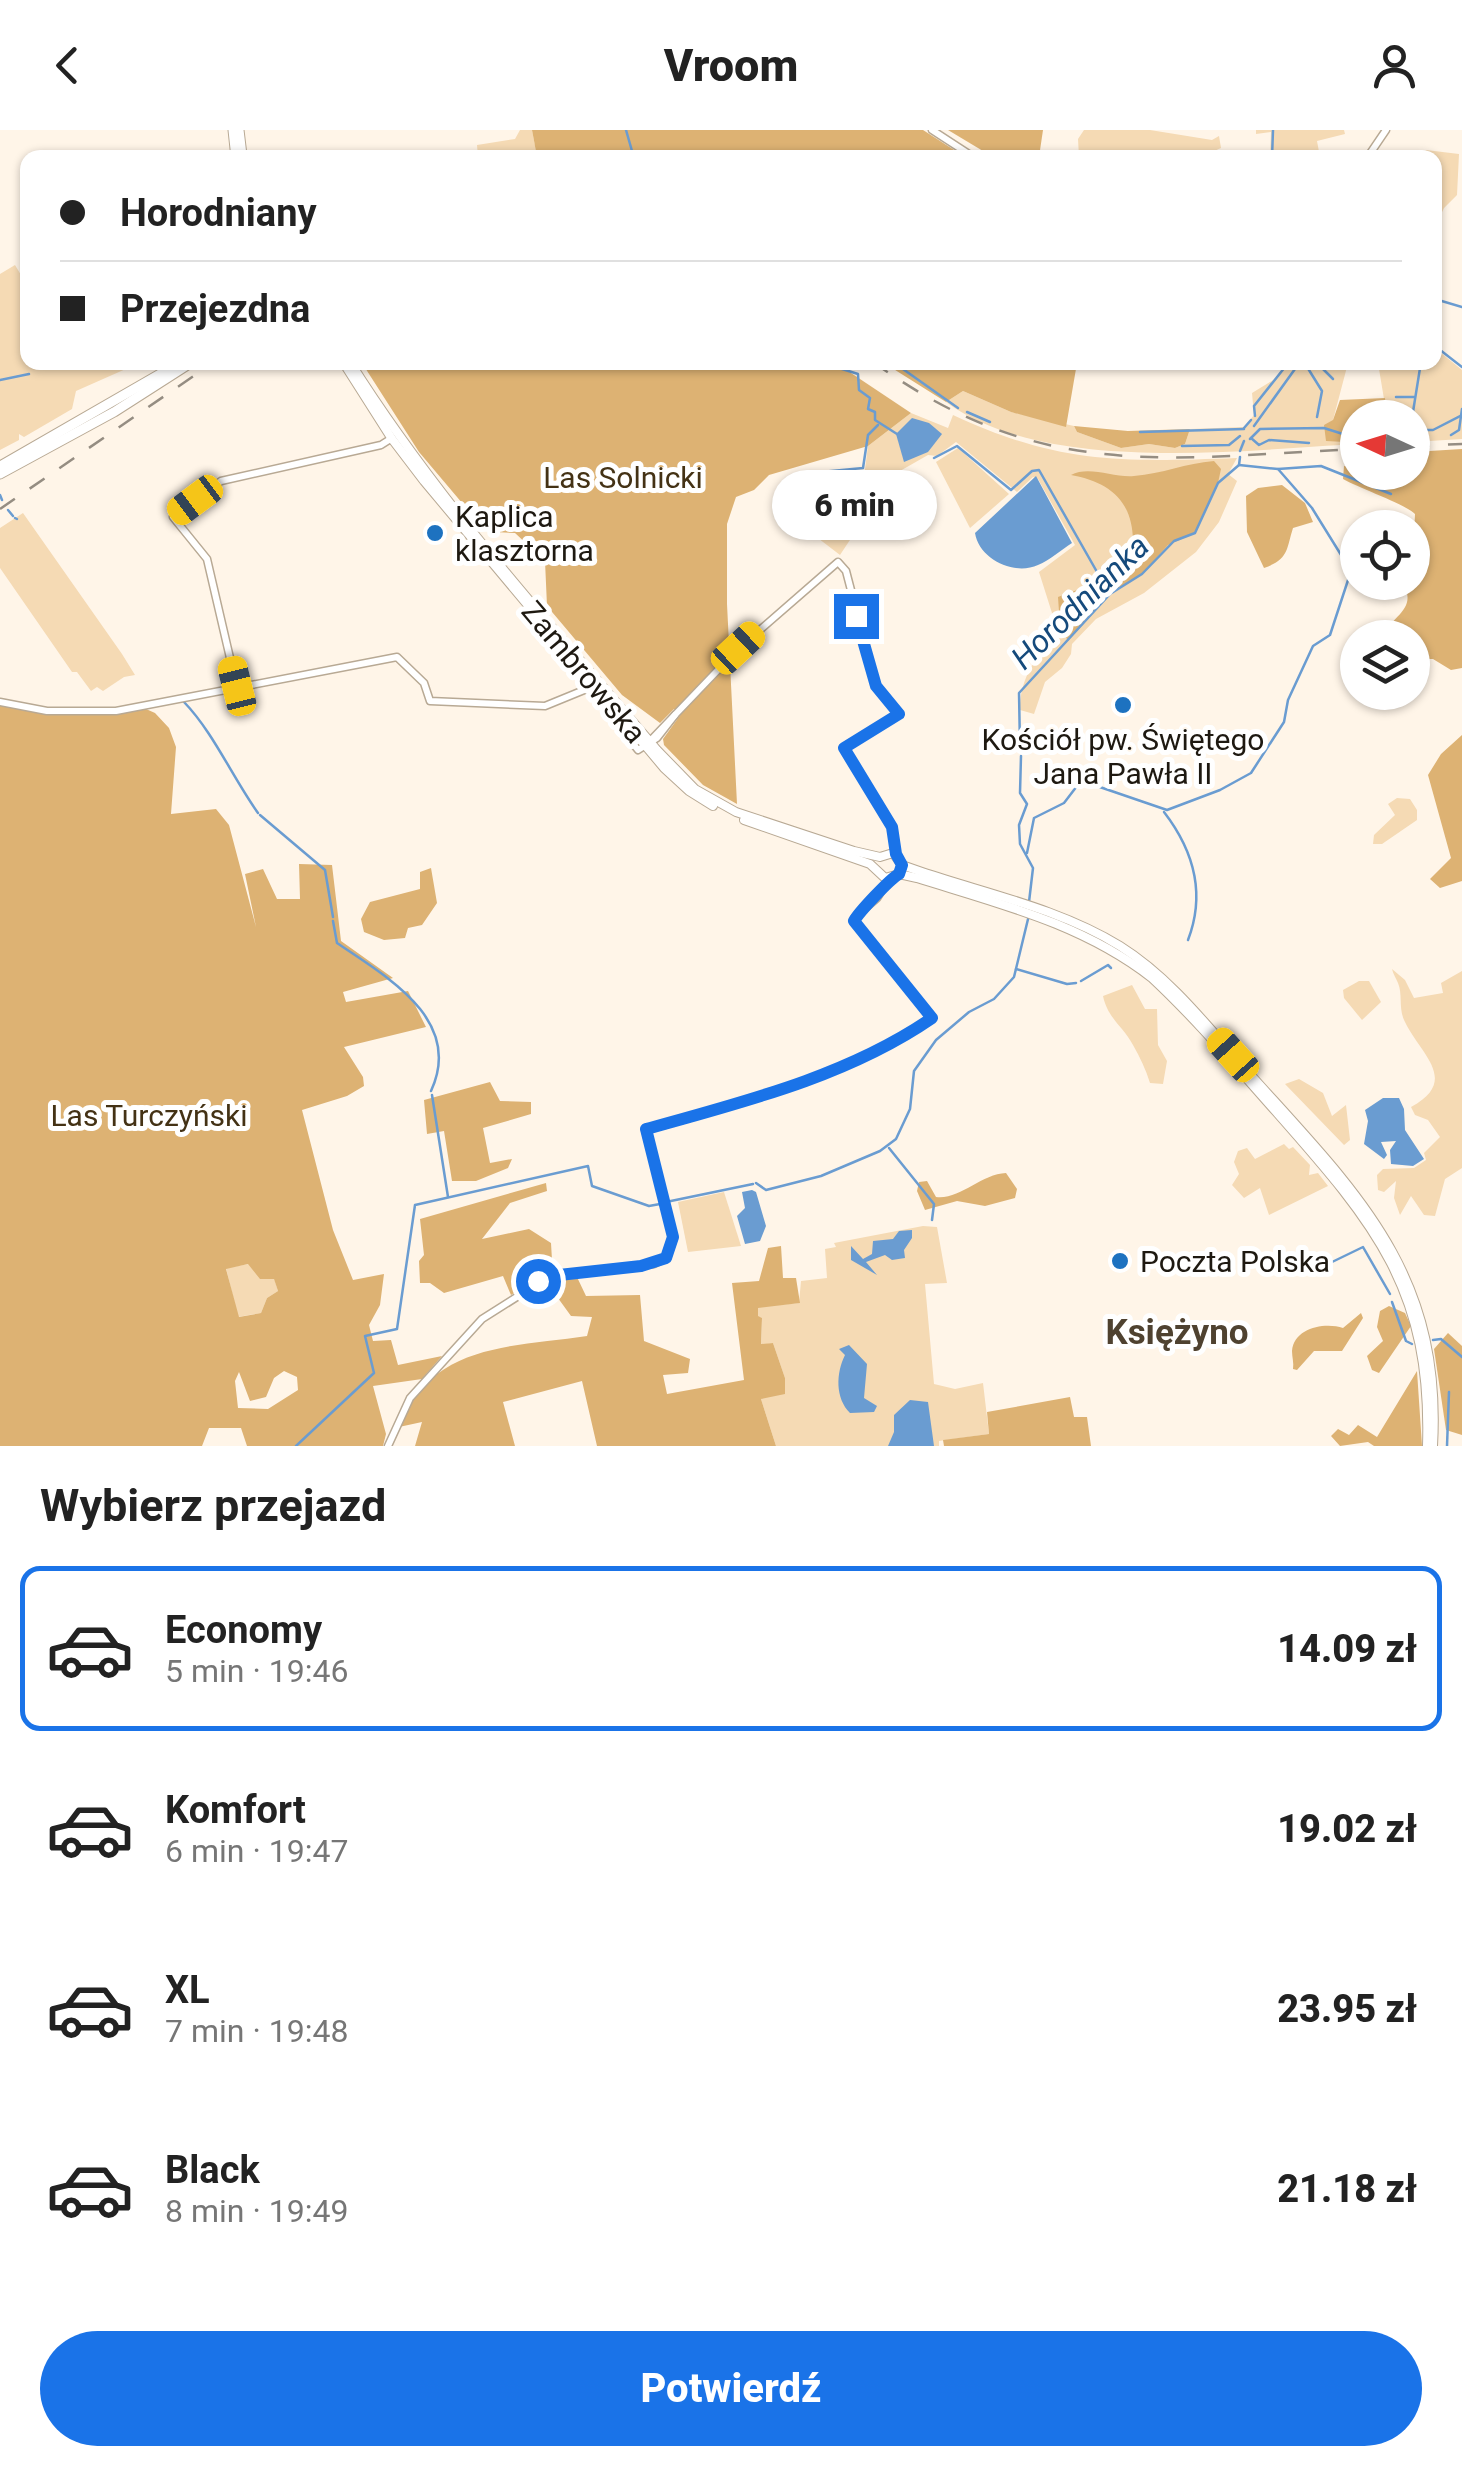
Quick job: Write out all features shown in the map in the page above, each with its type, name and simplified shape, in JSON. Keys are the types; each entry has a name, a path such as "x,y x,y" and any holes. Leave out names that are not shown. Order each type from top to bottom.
{"main road":[{"path":"3,469 168,370"},
{"path":"3,469 114,412 180,370"},
{"name":"Zambrowska","path":"351,370 394,437 644,745 736,815 878,862"},
{"path":"901,869 886,878 878,862 893,853 901,869 1037,912 1100,942 1165,990 1349,1194 1404,1281 1423,1363 1430,1446"}],"street":[{"path":"932,130 963,150"},
{"path":"0,702 47,712 107,712 238,688 206,559 173,517 221,482 381,446 394,437"},
{"path":"644,745 657,738 728,660 838,562 846,571 876,686 899,714 844,748 892,827 896,843 893,853"},
{"name":"Zambrowska","path":"238,688 396,657 424,683 430,701 544,706 589,688 644,745"},
{"path":"388,1446 410,1398 482,1319 550,1276 641,1266 666,1258 673,1237 644,1134 647,1128 718,1110 848,1064 932,1018 855,923 855,917 880,892 886,878"}],"shaded area":[{"path":"520,130 532,130 536,150 477,150 477,145 515,139"},
{"path":"1084,130 1150,130 1212,140 1219,136 1221,148 1079,150 1078,139"},
{"path":"1256,130 1344,130 1345,134 1317,141 1319,150 1270,150 1271,132 1256,134"},
{"path":"1442,152 1459,154 1457,195 1442,212"},
{"path":"15,265 20,273 20,370 123,370 76,391 72,409 24,437 19,434 19,440 0,450 0,274"},
{"path":"1442,354 1462,370 1462,439 1430,441 1430,400 1384,400 1379,370 1442,370"},
{"path":"1281,370 1346,370 1333,420 1340,432 1340,445 1202,453 1089,449 1036,440 988,425 946,402 963,391 1011,412 1074,426 1077,432 1121,448 1149,444 1175,448 1185,444 1190,429 1244,427 1254,415 1252,393 1275,379"},
{"path":"911,413 948,428 953,415 1027,443 1093,457 1237,458 1228,474 1237,481 1219,522 1196,552 1144,593 1096,619 1072,644 1062,668 1045,682 1034,714 1020,710 1021,693 1031,668 1047,648 1052,613 1039,572 1075,545 1038,479 1033,477 1017,492 956,442 937,456 928,455 893,475 840,555 776,506 783,501 795,506 806,483 817,480 826,490 844,490 864,477 868,446"},
{"path":"958,448 1009,494 970,528 936,462"},
{"path":"23,513 135,675 124,677 103,691 97,687 91,691 77,672 72,672 0,568 0,528"},
{"path":"1397,798 1410,799 1417,810 1417,820 1382,844 1373,844 1374,835 1395,815 1388,804"},
{"path":"1392,969 1405,980 1414,998 1443,993 1441,983 1462,971 1462,1168 1445,1179 1435,1216 1424,1215 1411,1196 1400,1215 1394,1198 1396,1181 1384,1192 1378,1190 1377,1175 1383,1169 1414,1168 1426,1160 1424,1153 1440,1137 1428,1120 1415,1115 1411,1107 1433,1087 1435,1077 1403,1017"},
{"path":"1359,981 1369,981 1381,1002 1362,1020 1344,998 1343,990"},
{"path":"1132,985 1145,1009 1157,1009 1158,1045 1167,1061 1163,1084 1150,1083 1136,1050 1105,1004 1103,996"},
{"path":"1299,1079 1323,1093 1332,1116 1346,1105 1350,1140 1344,1145 1285,1084"},
{"path":"1284,1144 1289,1149 1293,1147 1310,1165 1309,1175 1318,1173 1328,1186 1269,1215 1260,1188 1244,1198 1232,1185 1239,1174 1234,1162 1238,1151 1247,1148 1255,1159"},
{"path":"724,1192 741,1246 688,1252 678,1202"},
{"path":"923,1226 937,1227 947,1283 925,1284 934,1384 955,1389 983,1383 989,1434 939,1441 939,1446 776,1446 761,1399 785,1378 773,1343 761,1345 762,1318 758,1317 758,1307 799,1303 801,1281 827,1278 825,1249 836,1247 834,1243"},
{"path":"249,1264 274,1278 278,1291 267,1298 261,1313 238,1317 226,1268"}],"green space":[{"path":"532,130 923,130 954,150 536,150"},
{"path":"948,130 1043,130 1040,150 981,150"},
{"name":"Las Solnicki","path":"366,370 846,370 911,413 868,446 769,475 754,490 736,497 727,524 727,604 737,804 703,785 664,745 663,739 681,714 674,709 660,723 622,695 547,606 545,561 515,533 493,532 468,510 419,452"},
{"path":"895,370 1076,370 1066,427 1011,412 963,391 946,402"},
{"path":"1340,400 1340,442 1326,441 1324,425 1333,420"},
{"path":"1074,426 1128,431 1190,429 1185,444 1175,448 1149,444 1121,448 1077,432"},
{"path":"1462,449 1462,668 1451,670 1430,659 1430,620 1394,620 1407,600 1430,600 1430,510 1409,510 1367,490 1430,490 1430,451"},
{"path":"1214,461 1221,469 1218,483 1195,533 1168,545 1142,574 1111,594 1068,641 1060,626 1058,597 1094,585 1111,574 1133,540 1128,514 1116,495 1096,482 1071,475 1086,471 1134,476"},
{"path":"1282,485 1305,503 1313,522 1293,528 1282,557 1264,568 1247,532 1246,496 1258,488"},
{"name":"Las Turczyński","path":"0,704 50,715 110,715 146,709 169,728 176,747 171,814 216,809 229,825 256,927 245,874 263,869 277,899 300,899 299,864 332,865 341,941 393,978 343,992 346,1002 408,991 426,1027 344,1047 363,1077 364,1086 347,1096 302,1110 333,1230 353,1280 384,1274 380,1305 369,1325 373,1341 391,1340 398,1365 442,1356 422,1379 373,1386 386,1434 383,1446 247,1446 241,1428 209,1428 202,1446 0,1446","holes":["248,1264 260,1279 274,1279 278,1291 267,1298 261,1313 239,1317 226,1269","284,1371 297,1377 298,1390 268,1409 238,1408 235,1381 239,1372 250,1401 266,1397 274,1378"]},
{"path":"1462,735 1462,881 1440,888 1430,879 1451,858 1428,775 1441,754"},
{"path":"431,868 437,903 422,925 408,928 405,938 384,940 364,932 361,919 370,902 420,889 420,872"},
{"path":"490,1082 500,1101 531,1102 531,1114 483,1128 490,1163 512,1159 508,1168 476,1181 452,1181 444,1131 427,1134 424,1100"},
{"path":"1006,1173 1017,1189 1015,1198 985,1206 957,1201 925,1210 917,1191 919,1182 927,1181 936,1197 945,1197"},
{"path":"546,1183 547,1191 510,1203 482,1239 529,1229 551,1243 553,1277 576,1275 586,1296 640,1295 644,1341 690,1359 688,1373 663,1375 667,1394 744,1380 732,1283 759,1281 768,1248 781,1246 783,1278 796,1278 800,1303 758,1308 762,1318 761,1344 773,1343 785,1378 785,1394 761,1399 776,1446 597,1446 582,1381 503,1402 515,1446 415,1446 422,1422 399,1427 413,1399 431,1379 453,1364 503,1347 587,1336 592,1317 571,1316 542,1276 511,1295 503,1276 444,1293 430,1283 420,1283 419,1261 424,1255 420,1219"},
{"path":"1389,1306 1405,1313 1411,1326 1379,1373 1372,1370 1367,1356 1383,1341 1377,1327 1380,1311"},
{"path":"1361,1313 1363,1318 1342,1351 1314,1351 1297,1370 1293,1369 1292,1351 1298,1336 1320,1326 1343,1328"},
{"path":"1448,1333 1462,1346 1462,1435 1446,1430 1434,1349"},
{"path":"1417,1371 1422,1446 1374,1446 1368,1442 1340,1446 1331,1436 1338,1429 1349,1435 1358,1425 1377,1437"},
{"path":"1070,1397 1074,1417 1087,1417 1091,1446 944,1446 943,1440 989,1434 987,1412"}],"water":[{"path":"912,418 929,423 942,434 928,452 904,462 896,434"},
{"path":"1036,476 1072,543 1038,565 1009,567 983,551 975,533"},
{"path":"1383,1098 1399,1098 1404,1109 1405,1130 1424,1159 1413,1166 1391,1164 1390,1150 1396,1141 1381,1142 1387,1155 1384,1159 1364,1144 1368,1121 1365,1110"},
{"path":"742,1192 756,1192 766,1226 760,1241 745,1244 737,1216 745,1208"},
{"path":"912,1230 905,1258 892,1260 885,1255 866,1262 877,1275 851,1260 851,1246 863,1259 872,1254 873,1241 893,1239 899,1231"},
{"path":"849,1345 867,1364 864,1398 877,1406 874,1412 850,1413 839,1393 845,1355 839,1349"},
{"path":"910,1400 928,1402 934,1446 888,1446 894,1432 894,1415"}],"waterway":[{"path":"626,130 632,150"},
{"name":"Horodnianka","path":"1272,150 1273,130"},
{"path":"1442,301 1462,307"},
{"path":"1442,351 1462,367"},
{"path":"845,370 858,374 859,390 870,398 868,409 875,412 875,420 897,434"},
{"path":"904,370 958,408"},
{"path":"1255,416 1254,406 1283,370"},
{"name":"Horodnianka","path":"1254,426 1294,370"},
{"path":"1309,370 1322,391 1317,417"},
{"path":"1324,370 1333,379"},
{"path":"1415,400 1420,370"},
{"path":"0,380 29,374"},
{"path":"1396,397 1414,397"},
{"path":"1451,435 1459,430 1462,409"},
{"path":"967,412 990,422"},
{"path":"1430,430 1462,415"},
{"path":"1244,428 1251,420"},
{"path":"821,472 863,468 868,435 878,425"},
{"path":"1250,439 1260,429 1324,428 1340,433"},
{"path":"1140,432 1244,429"},
{"path":"1182,446 1229,445 1240,436"},
{"path":"1251,438 1259,445 1269,440 1309,443"},
{"name":"Horodnianka","path":"1240,451 1244,441"},
{"path":"934,458 957,446 1011,490 1032,471 1039,470 1109,593"},
{"name":"Horodnianka","path":"1020,747 1019,693 1110,594 1142,574 1174,541 1195,533 1218,483 1239,465 1240,457"},
{"path":"1027,853 1034,818 1064,803 1077,786 1091,784 1167,810 1220,790 1251,773 1284,722 1288,700 1313,646 1330,635 1351,571 1312,508 1278,469 1239,465"},
{"path":"1278,469 1321,466 1391,494"},
{"path":"0,495 2,500"},
{"path":"8,510 13,516"},
{"path":"184,702 258,813"},
{"name":"Horodnianka","path":"1021,756 1020,793 1027,804 1019,825 1020,844 1033,868 1029,902"},
{"path":"1164,812 1183,842 1194,873 1196,906 1188,940"},
{"path":"260,815 325,870 333,917"},
{"name":"Horodnianka","path":"756,1183 766,1190 821,1176 880,1151 896,1139 910,1109 914,1071 936,1040 969,1012 994,999 1014,977 1029,915"},
{"path":"333,921 337,943 397,986 429,1022 437,1043 438,1066 431,1091"},
{"path":"1081,981 1108,965 1111,968"},
{"path":"1016,969 1067,984 1076,983"},
{"path":"432,1095 448,1197"},
{"path":"889,1148 934,1204 932,1220"},
{"name":"Horodnianka","path":"296,1446 374,1373 365,1336 397,1329 415,1205 588,1166 592,1186 649,1206 660,1204"},
{"name":"Horodnianka","path":"666,1202 753,1184"},
{"path":"1330,1263 1363,1247 1390,1294"},
{"path":"1392,1302 1406,1341 1412,1344"},
{"path":"1433,1340 1441,1339 1462,1357"},
{"path":"1447,1446 1449,1392"}],"railway":[{"path":"0,509 202,370"},
{"path":"886,370 934,401 993,428 1050,445 1106,454 1164,457 1340,450"},
{"path":"1430,445 1462,444"}],"place":[{"name":"Kaplica klasztorna","path":"435,533"},
{"name":"Kościół pw. Świętego Jana Pawła II","path":"1123,705"},
{"name":"Poczta Polska","path":"1120,1261"}],"district":[{"name":"Księżyno","path":"1177,1332"}],"route":[{"path":"538,1281 550,1276 654,1264 666,1258 673,1237 644,1134 646,1129 686,1120 810,1079 854,1061 932,1018 854,921 889,879 901,872 902,865 896,854 895,833 844,748 899,714 876,686 856,616"}]}
